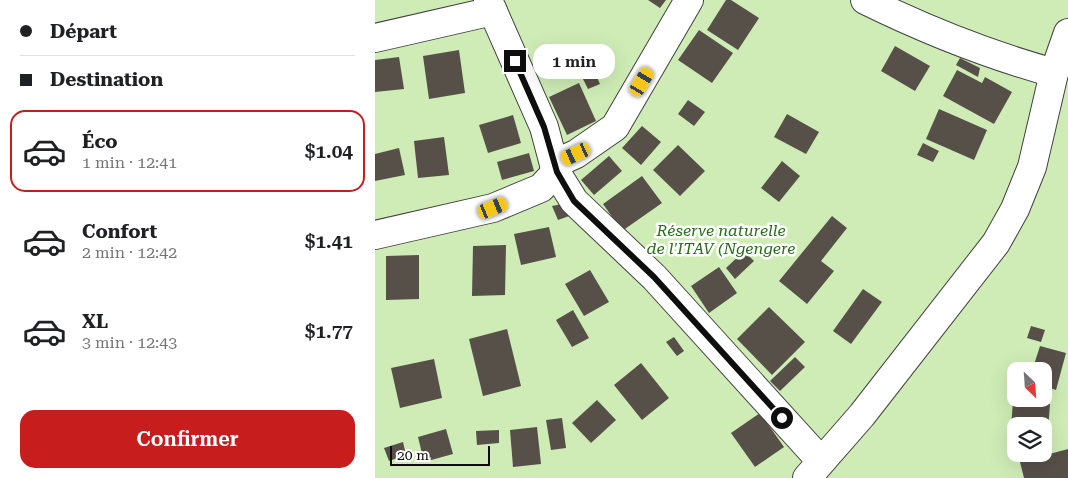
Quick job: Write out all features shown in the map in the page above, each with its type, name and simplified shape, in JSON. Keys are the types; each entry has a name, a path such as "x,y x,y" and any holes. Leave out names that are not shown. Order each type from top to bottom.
{"street":[{"path":"375,235 493,208 541,188 555,168 615,127 689,0"},
{"path":"865,0 946,36 1008,60 1054,73"},
{"path":"375,38 490,6 544,127 555,168 574,201 654,277 814,470 863,415 997,243 1015,210 1032,167 1054,73 1068,33"}],"green space":[{"name":"Réserve naturelle de l'ITAV (Ngengere","path":"375,0 1068,0 1068,478 375,478"}],"building":[{"path":"648,0 666,0 660,8"},
{"path":"726,0 731,0 759,18 738,50 707,30"},
{"path":"699,30 733,53 712,83 678,60"},
{"path":"895,46 930,66 915,91 881,71"},
{"path":"459,50 465,93 429,99 423,56"},
{"path":"399,57 404,89 375,92 375,60"},
{"path":"960,58 980,68 978,77 956,65"},
{"path":"957,70 982,83 985,77 1012,92 994,124 943,96"},
{"path":"595,73 600,84 588,89 583,79"},
{"path":"579,83 596,121 567,135 549,97"},
{"path":"688,100 705,112 694,126 678,114"},
{"path":"939,109 987,130 974,160 926,139"},
{"path":"787,114 819,132 806,154 774,137"},
{"path":"513,115 521,143 488,153 479,125"},
{"path":"642,126 661,142 641,165 622,148"},
{"path":"444,137 449,175 418,178 414,141"},
{"path":"923,143 939,151 933,162 917,155"},
{"path":"678,145 705,171 680,196 653,170"},
{"path":"399,148 405,175 375,181 375,154"},
{"path":"529,153 534,171 502,180 497,162"},
{"path":"609,156 622,171 594,195 581,180"},
{"path":"782,161 800,176 779,202 761,188"},
{"path":"642,176 662,203 622,231 603,204"},
{"path":"562,204 572,215 558,220 552,206"},
{"path":"832,216 847,228 821,261 834,271 807,304 779,281"},
{"path":"549,227 556,257 521,265 514,234"},
{"path":"506,245 505,295 472,296 473,246"},
{"path":"744,251 754,261 735,279 726,268"},
{"path":"419,255 419,299 386,300 386,256"},
{"path":"719,267 737,293 709,313 691,286"},
{"path":"590,270 609,302 584,316 565,284"},
{"path":"863,289 882,302 851,344 833,331"},
{"path":"769,307 805,342 772,375 737,339"},
{"path":"573,310 589,338 572,347 556,320"},
{"path":"1031,326 1045,330 1041,342 1027,338"},
{"path":"507,329 521,386 483,396 469,339"},
{"path":"674,337 684,351 677,356 666,342"},
{"path":"1040,346 1066,353 1056,390 1053,389 1053,362 1035,362"},
{"path":"795,357 805,367 780,391 770,381"},
{"path":"434,359 442,398 400,408 391,368"},
{"path":"641,363 669,398 642,420 614,385"},
{"path":"597,400 616,420 591,443 572,423"},
{"path":"1012,408 1050,408 1049,417 1012,417"},
{"path":"760,413 784,447 755,467 731,433"},
{"path":"562,418 566,448 551,450 546,420"},
{"path":"537,427 541,464 513,467 510,430"},
{"path":"446,429 453,454 424,462 418,437"},
{"path":"499,430 499,443 477,445 476,431"},
{"path":"403,442 406,455 389,461 384,448"},
{"path":"1068,449 1068,478 1024,478 1020,462 1052,462 1052,453"}],"route":[{"path":"515,61 544,127 557,172 574,201 654,277 782,418"}]}
